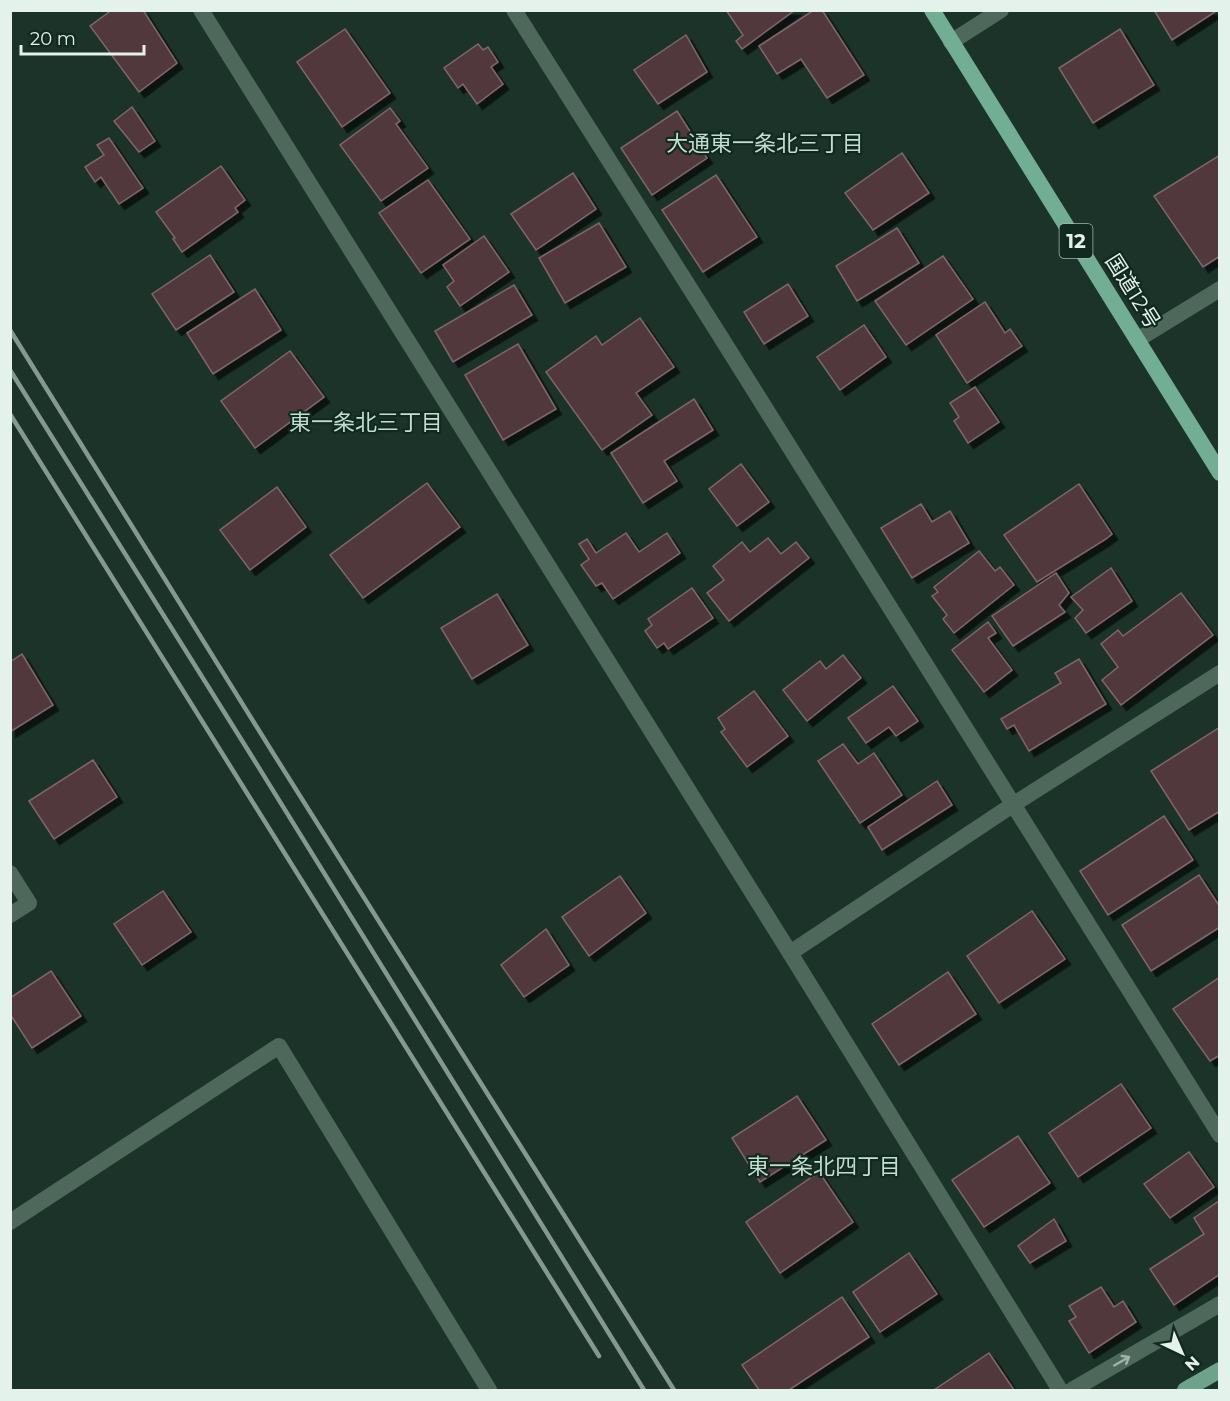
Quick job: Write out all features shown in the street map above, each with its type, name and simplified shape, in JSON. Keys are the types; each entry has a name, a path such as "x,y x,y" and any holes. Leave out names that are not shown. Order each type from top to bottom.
{"highway":[{"name":"国道12号","path":"932,10 1220,473"}],"main road":[{"path":"1185,1390 1220,1370"}],"street":[{"path":"201,10 1060,1390"},
{"path":"514,10 719,333 1220,1135"},
{"path":"951,42 1001,10"},
{"path":"1137,340 1220,289"},
{"path":"790,953 1014,804 1220,673"},
{"path":"10,873 29,903 10,915"},
{"path":"10,1222 279,1047 489,1390"},
{"path":"1072,1390 1220,1305"}],"building":[{"path":"112,10 143,10 177,63 139,92 90,26"},
{"path":"726,10 795,10 742,49 736,41 743,35"},
{"path":"814,10 822,10 864,75 827,98 801,59 777,74 759,46"},
{"path":"1154,10 1218,10 1172,40"},
{"path":"345,29 390,93 342,127 297,62"},
{"path":"1120,29 1154,85 1093,123 1059,68"},
{"path":"686,35 707,72 658,104 634,70"},
{"path":"478,44 483,50 488,47 498,62 491,67 503,84 477,104 463,84 458,88 444,68"},
{"path":"132,107 155,141 139,152 114,121"},
{"path":"390,108 400,121 396,124 428,168 381,201 340,145"},
{"path":"677,111 707,158 652,195 621,148"},
{"path":"109,138 143,188 119,204 101,177 95,182 85,167 104,155 97,145"},
{"path":"902,153 929,193 873,230 845,193"},
{"path":"1220,155 1220,256 1203,267 1154,196"},
{"path":"221,166 245,200 235,208 238,212 182,252 156,212"},
{"path":"573,173 596,209 536,250 511,214"},
{"path":"716,175 757,237 703,272 662,210"},
{"path":"428,180 470,239 421,273 379,213"},
{"path":"599,223 626,267 565,303 539,258"},
{"path":"897,228 919,263 857,301 836,266"},
{"path":"484,236 509,272 460,306 447,287 454,281 443,265"},
{"path":"210,255 234,292 176,330 152,294"},
{"path":"943,256 973,299 906,345 875,301"},
{"path":"788,284 808,316 764,344 744,312"},
{"path":"514,285 532,315 453,362 435,331"},
{"path":"255,289 281,330 213,374 187,333"},
{"path":"985,302 1005,333 1010,329 1022,346 967,383 936,335"},
{"path":"640,318 674,367 636,393 652,415 602,450 546,372 596,336 602,345"},
{"path":"864,325 886,357 840,390 817,357"},
{"path":"518,344 556,409 503,440 465,375"},
{"path":"290,351 324,397 255,448 221,401"},
{"path":"975,387 999,422 968,443 954,421 959,417 950,403"},
{"path":"694,399 713,430 664,461 677,481 643,503 611,453"},
{"path":"741,464 769,502 737,526 709,489"},
{"path":"427,483 460,527 363,598 330,555"},
{"path":"1079,484 1112,534 1037,582 1004,535"},
{"path":"277,487 306,527 250,570 220,530"},
{"path":"921,504 932,522 950,511 969,543 912,578 881,528"},
{"path":"626,533 639,552 667,533 680,553 613,599 602,583 596,586 581,565 589,559 579,544 587,539 596,553"},
{"path":"768,538 781,554 796,542 809,558 729,621 707,593 724,580 713,566 742,542 750,552"},
{"path":"979,551 995,571 1000,567 1014,585 954,633 943,619 947,615 932,596 938,592 934,587"},
{"path":"1111,568 1132,601 1086,633 1075,618 1083,610 1071,597"},
{"path":"1056,573 1069,593 1059,605 1065,612 1013,646 992,616"},
{"path":"692,588 713,618 668,649 664,643 657,648 645,631 652,625 648,619"},
{"path":"1181,593 1213,635 1121,705 1102,680 1118,667 1101,644 1118,630 1123,636"},
{"path":"497,594 528,645 472,679 441,628"},
{"path":"988,622 996,633 988,638 1012,670 984,692 952,650"},
{"path":"22,654 53,705 10,732 10,662"},
{"path":"843,655 861,678 807,721 783,690 820,661 826,669"},
{"path":"1079,659 1106,704 1029,751 1014,725 1007,729 1001,719 1061,683 1055,673"},
{"path":"893,686 918,721 896,736 889,727 866,743 848,718"},
{"path":"754,691 788,736 747,767 721,732 725,729 718,718"},
{"path":"1220,727 1220,811 1189,830 1151,771"},
{"path":"843,744 858,764 874,753 902,795 860,823 818,761"},
{"path":"93,760 117,797 54,839 29,801"},
{"path":"937,781 952,805 882,850 868,827"},
{"path":"1164,816 1193,860 1108,915 1080,871"},
{"path":"1199,875 1220,907 1220,927 1151,971 1122,925"},
{"path":"620,876 646,913 589,956 562,917"},
{"path":"163,891 191,932 142,965 114,924"},
{"path":"1032,911 1065,959 999,1003 967,956"},
{"path":"546,929 569,965 524,997 501,965"},
{"path":"51,971 81,1016 32,1048 10,1014 10,998"},
{"path":"948,972 976,1014 899,1065 872,1024"},
{"path":"1220,977 1220,1055 1210,1061 1173,1009"},
{"path":"1121,1084 1151,1128 1078,1177 1049,1133"},
{"path":"797,1096 826,1140 760,1182 732,1138"},
{"path":"1018,1136 1050,1183 984,1227 952,1180"},
{"path":"1189,1152 1214,1187 1170,1218 1144,1184"},
{"path":"819,1172 853,1222 780,1273 746,1222"},
{"path":"1219,1201 1220,1274 1174,1305 1150,1269 1204,1234 1194,1218"},
{"path":"1054,1219 1066,1241 1030,1263 1018,1246"},
{"path":"909,1253 937,1294 880,1332 853,1292"},
{"path":"1101,1287 1114,1307 1123,1301 1136,1322 1089,1353 1069,1321 1076,1317 1069,1306"},
{"path":"842,1297 869,1337 789,1390 759,1390 742,1365"},
{"path":"989,1353 1014,1390 934,1390"}],"railway":[{"path":"10,330 674,1390"},
{"path":"10,370 644,1390"},
{"path":"10,414 599,1356"}],"district":[{"name":"大通東一条北三丁目","path":"765,143"},
{"name":"東一条北三丁目","path":"366,422"},
{"name":"東一条北四丁目","path":"824,1166"}]}
